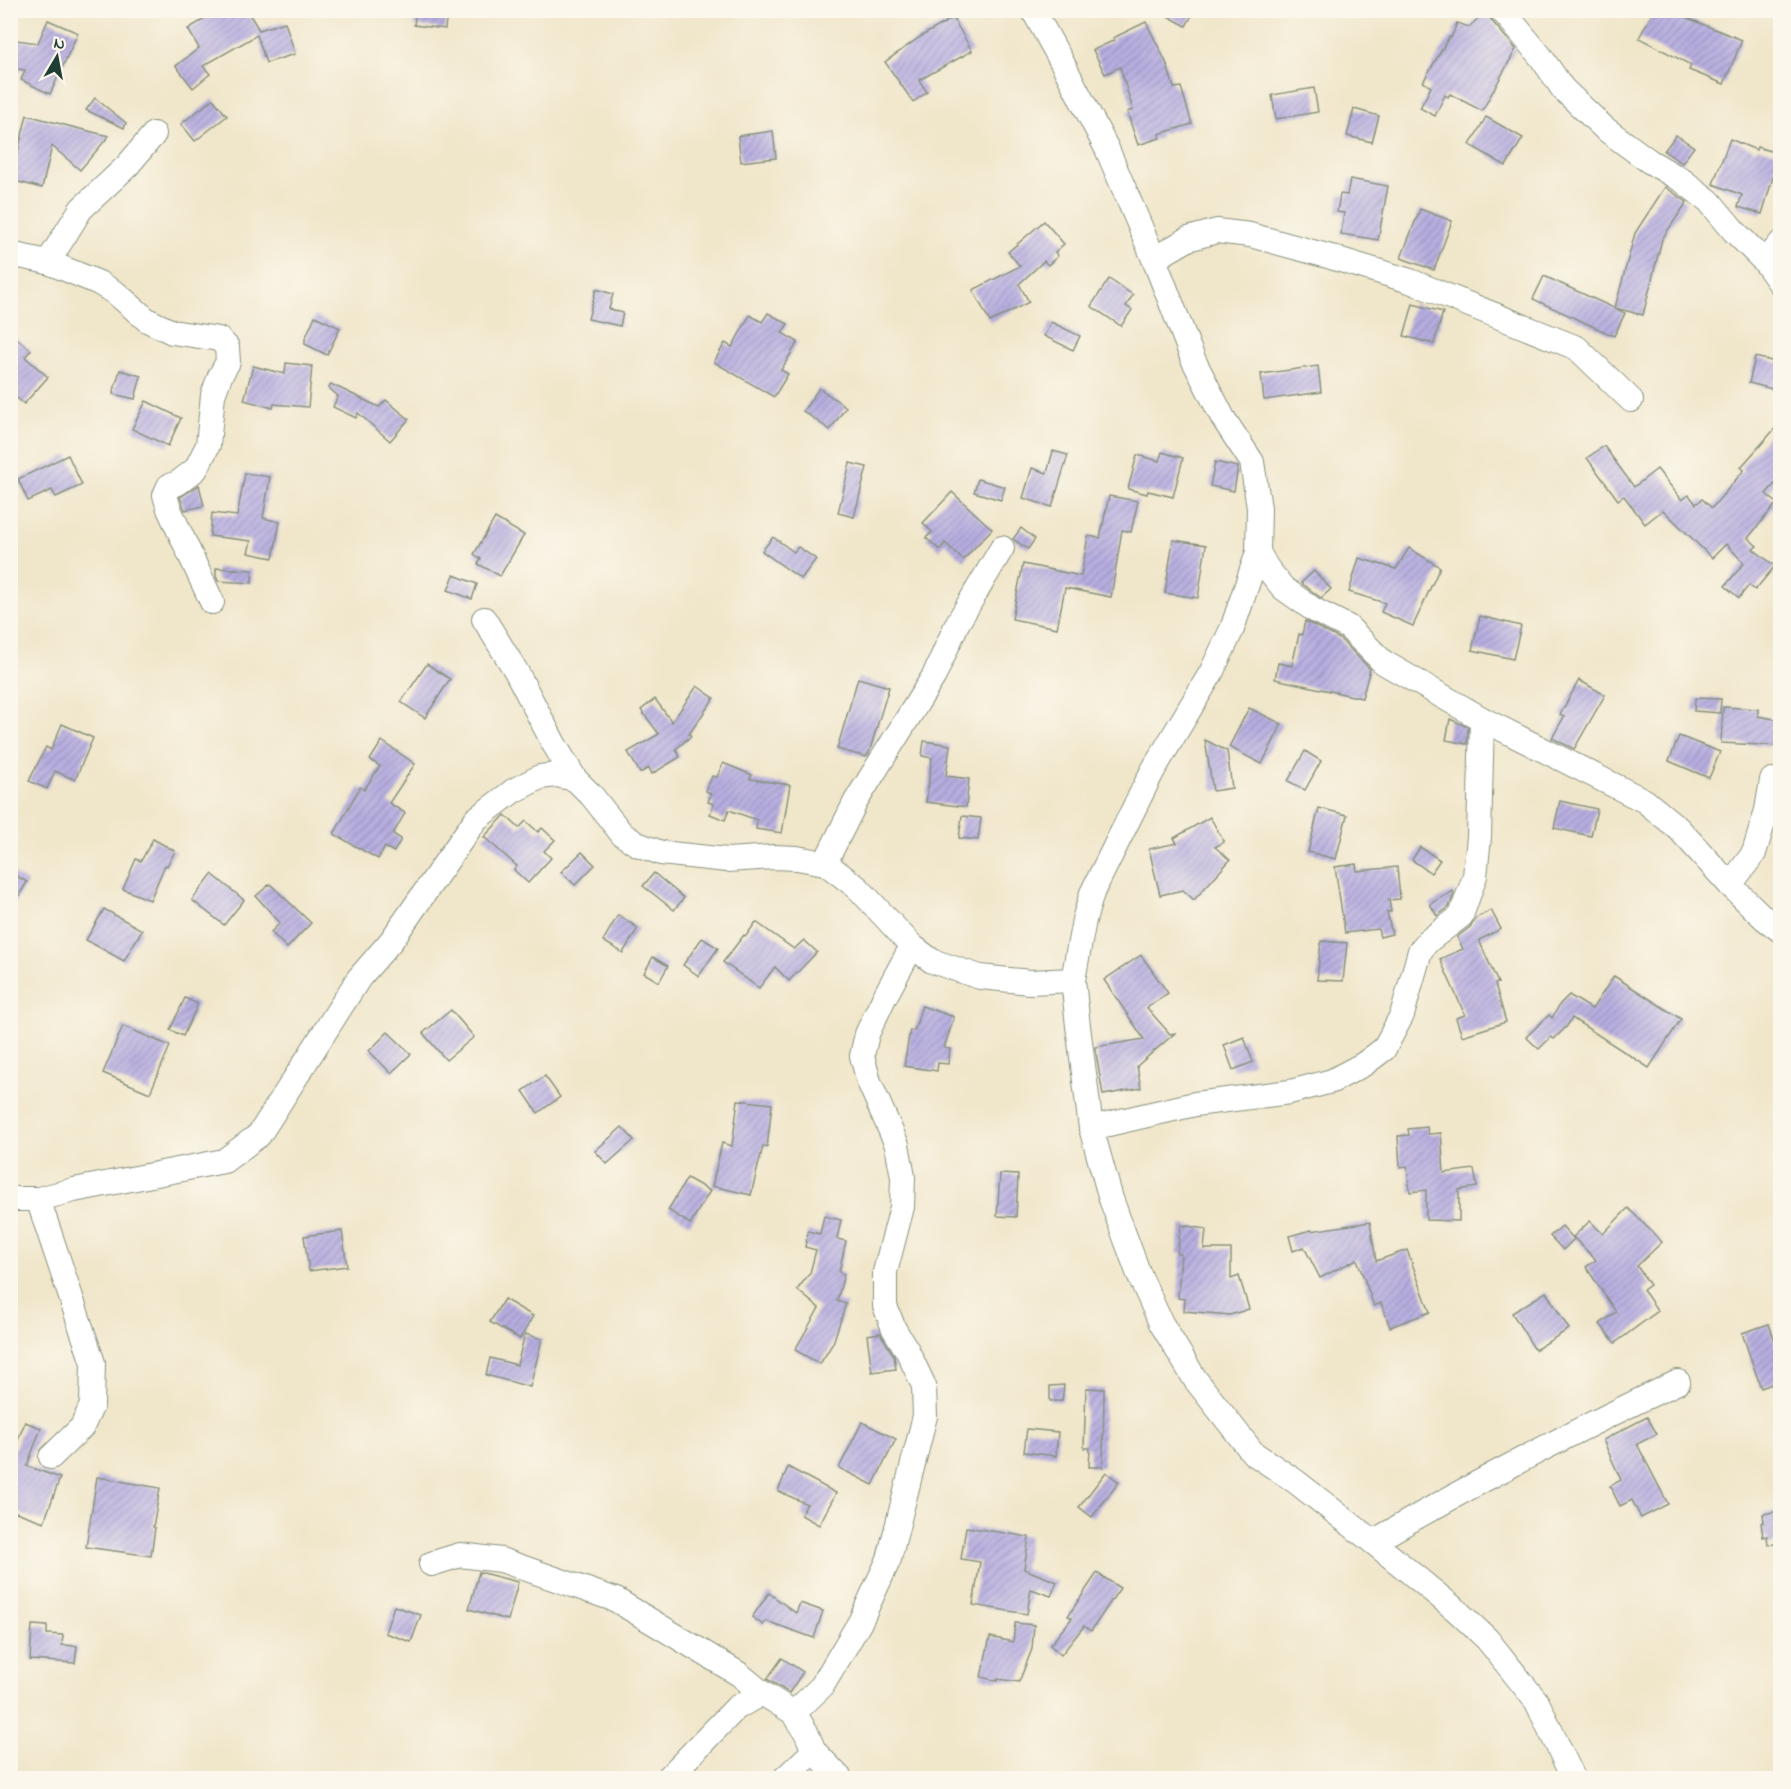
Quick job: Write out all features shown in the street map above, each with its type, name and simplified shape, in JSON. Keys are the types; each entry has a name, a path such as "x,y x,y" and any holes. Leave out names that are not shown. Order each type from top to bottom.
{"street":[{"path":"1033,10 1107,149 1154,259 1192,359 1222,417 1252,462 1259,508 1258,552 1232,629 1215,664 1152,772 1092,893 1084,920 1074,980 1091,1128 1111,1199 1138,1272 1161,1323 1195,1379 1253,1453 1295,1481 1373,1542 1456,1610 1487,1639 1537,1702 1573,1779"},
{"path":"1501,10 1541,57 1563,89 1604,128 1708,201 1765,262 1780,283"},
{"path":"48,262 81,209 128,166 154,134"},
{"path":"1154,259 1188,239 1217,231 1250,235 1331,256 1410,281 1577,348 1631,400"},
{"path":"1765,262 1780,244"},
{"path":"10,255 48,262 99,283 117,294 147,320 172,332 219,339 226,347 228,362 213,395 208,445 196,469 178,483 170,486 165,495 169,509 212,602"},
{"path":"825,863 856,801 934,676 957,624 1002,548"},
{"path":"1258,552 1283,588 1314,610 1348,627 1383,662 1482,719 1645,801 1679,829 1730,885 1780,930"},
{"path":"484,618 575,779 592,796 622,834 637,844 661,853 727,860 774,857 825,863 858,888 912,946 932,961 980,977 1030,982 1074,980"},
{"path":"1091,1128 1195,1104 1290,1092 1332,1081 1364,1064 1384,1049 1402,1015 1420,951 1428,941 1461,916 1475,876 1479,837 1482,719"},
{"path":"10,1198 38,1199 224,1161 259,1135 359,978 391,941 476,819 513,791 540,777 557,775 575,779"},
{"path":"1730,885 1754,853 1767,810 1772,780"},
{"path":"794,1713 822,1686 860,1622 890,1559 925,1416 924,1386 908,1350 894,1329 885,1306 885,1272 902,1207 903,1176 897,1145 869,1082 862,1056 867,1034 912,946"},
{"path":"38,1199 93,1363 92,1405 82,1426 51,1457"},
{"path":"1373,1542 1510,1465 1678,1382"},
{"path":"431,1564 460,1555 501,1560 616,1600 738,1674 762,1693 794,1713 814,1751 840,1779"},
{"path":"668,1779 736,1708 762,1693"},
{"path":"785,1779 814,1751"}],"building":[{"path":"198,10 247,10 259,30 285,22 295,54 266,63 257,35 203,66 210,74 193,88 176,66 199,48 188,29 203,20"},
{"path":"416,10 447,10 445,29 414,25"},
{"path":"1157,10 1195,10 1186,26"},
{"path":"1487,10 1491,20 1516,49 1482,111 1450,94 1448,97 1445,95 1435,116 1420,108 1431,87 1423,82 1449,37 1451,38 1457,23 1469,27"},
{"path":"1654,10 1693,10 1687,18 1742,40 1724,84 1689,70 1691,65 1639,38"},
{"path":"953,18 972,51 919,80 927,92 913,102 885,62 920,37"},
{"path":"48,20 78,33 50,94 21,80 25,70 10,68 10,39 38,43"},
{"path":"1146,22 1166,62 1174,88 1181,87 1192,124 1159,134 1160,138 1138,145 1127,112 1133,110 1120,67 1105,74 1093,50"},
{"path":"1314,88 1318,112 1276,119 1272,95"},
{"path":"95,98 126,123 124,128 86,110"},
{"path":"213,99 227,116 195,141 181,124"},
{"path":"1354,109 1379,116 1372,142 1347,136"},
{"path":"27,115 109,136 80,170 52,146 42,188 11,180"},
{"path":"1486,117 1523,138 1506,166 1470,145"},
{"path":"773,131 776,158 741,162 738,136"},
{"path":"1676,135 1694,147 1682,163 1664,151"},
{"path":"1730,139 1756,150 1757,147 1780,154 1762,214 1738,207 1742,195 1713,184"},
{"path":"1350,179 1388,186 1378,240 1341,234 1344,213 1337,212 1340,194 1347,195"},
{"path":"1665,187 1687,202 1662,239 1643,315 1615,308 1635,233"},
{"path":"1420,209 1452,221 1434,270 1401,258"},
{"path":"1044,221 1064,244 1055,252 1058,256 1048,265 1044,261 1019,284 1029,302 990,322 973,290 1020,266 1008,252"},
{"path":"1544,276 1625,313 1614,336 1533,299"},
{"path":"1109,279 1133,295 1126,306 1132,310 1121,326 1091,306"},
{"path":"596,289 613,294 609,309 623,313 620,326 588,319"},
{"path":"1413,304 1443,312 1434,344 1404,336"},
{"path":"768,313 788,324 782,333 798,342 781,370 788,374 774,397 714,362 725,343 732,347 750,315 762,322"},
{"path":"315,316 340,328 327,355 305,344"},
{"path":"1051,322 1080,336 1073,350 1044,336"},
{"path":"10,333 31,350 25,357 48,377 24,404 10,392"},
{"path":"1755,357 1780,363 1780,391 1749,383"},
{"path":"286,363 312,366 308,407 274,404 273,408 244,400 253,366 285,374"},
{"path":"1318,366 1321,392 1264,400 1261,374"},
{"path":"120,370 141,376 135,399 113,394"},
{"path":"331,384 379,407 386,400 409,419 390,441 358,413 356,418 333,407 338,396 329,388"},
{"path":"819,388 846,407 830,430 803,411"},
{"path":"146,401 181,418 168,446 132,429"},
{"path":"1780,423 1780,478 1766,494 1777,503 1748,538 1757,546 1753,549 1775,566 1755,590 1749,585 1739,598 1725,586 1744,563 1726,544 1712,558 1663,510 1645,524 1624,496 1618,500 1587,458 1604,446 1634,487 1657,469 1682,500 1689,495 1696,504 1702,499 1712,508 1744,470 1741,467"},
{"path":"1053,451 1068,455 1052,507 1023,498 1032,468 1047,473"},
{"path":"1162,452 1183,458 1173,497 1128,489 1137,455 1159,461"},
{"path":"68,455 82,485 56,497 52,490 28,501 18,479"},
{"path":"1215,462 1238,467 1234,491 1210,486"},
{"path":"850,463 867,467 854,517 838,513"},
{"path":"245,473 270,477 263,518 280,522 273,558 248,553 251,541 210,536 212,513 237,516"},
{"path":"978,479 1005,487 1001,500 974,492"},
{"path":"199,485 204,506 185,510 180,497"},
{"path":"952,492 992,529 963,560 945,543 940,550 926,538 932,532 923,523"},
{"path":"1109,496 1138,501 1131,532 1122,530 1111,597 1065,588 1057,628 1012,619 1023,564 1081,576 1088,536 1100,538"},
{"path":"495,518 524,535 500,576 478,564 481,559 474,554"},
{"path":"1021,528 1035,539 1028,549 1013,539"},
{"path":"773,537 794,552 798,547 816,559 801,579 762,551"},
{"path":"1173,540 1206,545 1198,598 1165,593"},
{"path":"1409,548 1440,567 1413,626 1381,612 1385,603 1349,592 1359,558 1396,569"},
{"path":"216,568 252,570 252,583 218,581"},
{"path":"1314,571 1331,589 1321,598 1301,583"},
{"path":"454,575 477,584 472,599 448,590"},
{"path":"1480,616 1521,626 1513,659 1472,650"},
{"path":"1305,621 1340,639 1370,669 1362,698 1275,679 1278,663 1292,666 1299,634 1302,635"},
{"path":"427,664 450,679 425,718 401,702"},
{"path":"858,678 889,687 866,757 837,749"},
{"path":"1579,680 1605,695 1574,749 1552,738 1564,717 1560,715"},
{"path":"697,686 714,698 689,734 691,736 676,749 680,757 652,774 649,768 640,773 628,752 659,734 641,710 655,699 672,722"},
{"path":"1695,698 1721,699 1720,713 1694,711"},
{"path":"1723,707 1758,709 1758,716 1780,720 1780,746 1721,743"},
{"path":"1249,708 1282,724 1262,764 1229,747"},
{"path":"1450,719 1468,727 1467,744 1446,740"},
{"path":"62,724 93,738 75,780 55,771 47,789 29,781 46,747 51,750"},
{"path":"1679,736 1720,752 1709,778 1669,761"},
{"path":"1205,740 1227,751 1232,788 1213,791"},
{"path":"382,741 415,764 389,803 405,813 393,834 401,839 394,852 385,847 378,859 334,834 360,787 364,790 380,766 370,760"},
{"path":"924,741 950,745 946,776 969,779 966,807 926,802 932,758 922,756"},
{"path":"1305,751 1321,761 1305,790 1288,781"},
{"path":"723,763 752,775 750,779 790,785 782,833 756,829 757,820 729,810 725,820 710,814 714,804 708,802 711,794 706,791 712,776 717,777"},
{"path":"1560,801 1597,809 1591,836 1554,828"},
{"path":"1319,808 1347,815 1336,859 1308,852"},
{"path":"505,815 519,828 526,821 538,832 542,828 555,840 544,851 551,858 528,883 514,870 517,866 484,837"},
{"path":"962,816 981,818 978,840 959,838"},
{"path":"1210,817 1224,842 1215,847 1230,860 1194,900 1183,890 1160,895 1149,849 1177,843 1174,838"},
{"path":"153,839 175,851 167,866 165,865 150,900 123,889 136,859 141,861"},
{"path":"1420,847 1440,860 1431,873 1412,860"},
{"path":"582,852 595,865 575,885 561,872"},
{"path":"1356,864 1357,871 1397,867 1400,899 1389,900 1391,912 1387,912 1392,934 1380,937 1378,929 1345,933 1335,867"},
{"path":"10,872 27,882 10,911"},
{"path":"654,873 684,898 674,910 643,886"},
{"path":"212,874 244,900 224,925 192,900"},
{"path":"270,884 311,923 287,948 271,932 280,923 256,896"},
{"path":"1453,891 1449,907 1437,916 1430,904"},
{"path":"104,909 142,930 124,961 86,940"},
{"path":"1491,910 1501,929 1479,940 1498,983 1495,984 1506,1022 1462,1036 1456,1018 1465,1015 1440,959 1463,949 1457,937 1470,927 1476,918"},
{"path":"618,915 638,928 623,953 603,941"},
{"path":"756,922 794,949 804,940 817,952 789,981 775,967 759,988 723,962"},
{"path":"702,938 718,948 699,976 683,965"},
{"path":"1321,941 1347,943 1343,981 1317,980"},
{"path":"1141,955 1168,993 1147,1008 1170,1034 1175,1033 1137,1066 1141,1088 1103,1095 1095,1047 1144,1039 1104,980"},
{"path":"653,957 668,966 659,982 644,973"},
{"path":"1614,976 1681,1019 1649,1068 1572,1018 1554,1039 1551,1037 1539,1049 1526,1037 1549,1015 1552,1018 1560,1004 1569,995 1592,1009"},
{"path":"185,998 198,1004 183,1036 170,1030"},
{"path":"922,1006 954,1017 944,1048 950,1049 948,1064 938,1063 937,1071 904,1066 910,1030 914,1031"},
{"path":"451,1010 474,1037 446,1060 423,1033"},
{"path":"123,1026 170,1046 150,1093 103,1073"},
{"path":"388,1032 411,1054 391,1073 369,1051"},
{"path":"1244,1037 1253,1062 1233,1070 1224,1045"},
{"path":"545,1076 560,1097 538,1113 523,1091"},
{"path":"738,1100 772,1104 767,1147 763,1146 751,1195 712,1186 722,1143 732,1146"},
{"path":"622,1127 634,1140 607,1164 595,1151"},
{"path":"1427,1127 1428,1134 1441,1133 1444,1173 1474,1169 1477,1187 1459,1190 1459,1221 1426,1220 1426,1190 1410,1192 1407,1166 1400,1167 1398,1136 1409,1135 1408,1129"},
{"path":"1000,1174 1018,1175 1016,1217 997,1216"},
{"path":"687,1178 710,1191 690,1224 668,1210"},
{"path":"1628,1208 1662,1242 1637,1266 1650,1285 1643,1290 1658,1311 1615,1343 1600,1324 1616,1312 1586,1267 1596,1260 1573,1237 1590,1221 1603,1234"},
{"path":"824,1216 841,1220 837,1239 846,1241 839,1272 844,1274 837,1301 846,1304 833,1343 820,1364 795,1350 819,1308 797,1290 810,1273 816,1250 805,1247 808,1231 820,1234"},
{"path":"1370,1222 1376,1261 1407,1250 1430,1312 1390,1327 1381,1303 1374,1306 1357,1259 1320,1278 1304,1247 1293,1251 1289,1236 1311,1230"},
{"path":"1181,1225 1206,1229 1204,1249 1231,1249 1231,1279 1239,1276 1249,1309 1230,1315 1184,1311 1185,1299 1178,1298 1181,1254 1177,1253"},
{"path":"1562,1226 1574,1239 1563,1250 1550,1236"},
{"path":"342,1231 347,1266 309,1271 304,1236"},
{"path":"1546,1292 1569,1329 1535,1350 1512,1313"},
{"path":"504,1299 533,1316 520,1339 490,1322"},
{"path":"1769,1324 1780,1356 1780,1381 1761,1388 1742,1333"},
{"path":"880,1333 894,1356 896,1369 872,1372 867,1335"},
{"path":"525,1334 542,1339 530,1387 486,1375 490,1358 517,1365"},
{"path":"1064,1385 1062,1401 1050,1401 1050,1386"},
{"path":"1086,1388 1104,1389 1103,1467 1089,1467 1090,1448 1084,1448"},
{"path":"1647,1417 1657,1434 1637,1444 1668,1504 1641,1518 1632,1500 1620,1506 1610,1486 1621,1480 1603,1440"},
{"path":"25,1422 41,1428 27,1466 60,1478 44,1522 10,1510 10,1461"},
{"path":"862,1422 896,1439 873,1485 839,1468"},
{"path":"1027,1429 1058,1432 1056,1456 1024,1452"},
{"path":"788,1467 836,1493 819,1525 801,1515 807,1504 778,1491"},
{"path":"1106,1472 1119,1482 1092,1517 1079,1507"},
{"path":"97,1477 160,1488 153,1527 155,1528 151,1556 86,1547"},
{"path":"1780,1511 1780,1543 1768,1545 1767,1536 1763,1537 1761,1523 1764,1522 1763,1514"},
{"path":"966,1527 1029,1537 1024,1569 1057,1582 1051,1596 1031,1589 1027,1614 973,1605 980,1562 961,1559"},
{"path":"479,1572 518,1582 508,1620 469,1609"},
{"path":"1097,1573 1120,1588 1091,1631 1084,1626 1061,1655 1050,1645 1072,1618 1068,1616"},
{"path":"769,1593 796,1613 800,1603 823,1611 814,1638 766,1621 763,1625 752,1617"},
{"path":"394,1606 421,1615 411,1642 385,1633"},
{"path":"1015,1623 1034,1625 1032,1649 1019,1682 981,1677 990,1637 1013,1642"},
{"path":"32,1625 47,1626 47,1634 63,1635 62,1645 77,1646 75,1663 30,1660"},
{"path":"782,1658 803,1672 789,1693 767,1679"}]}
